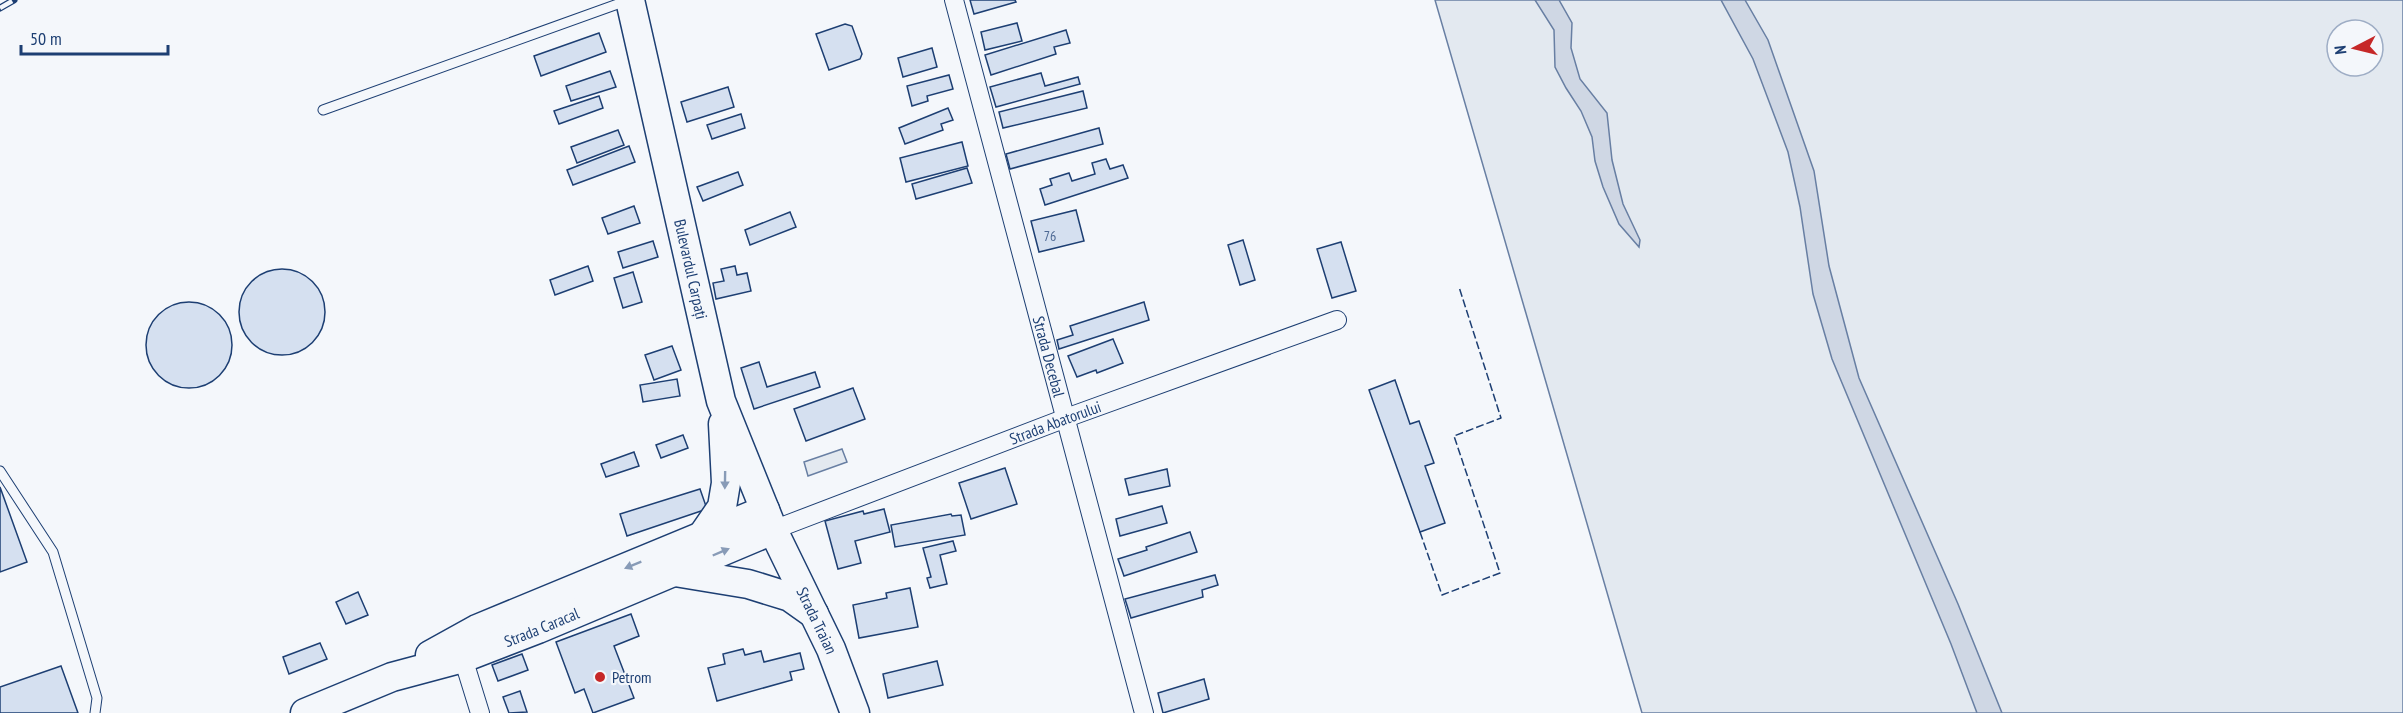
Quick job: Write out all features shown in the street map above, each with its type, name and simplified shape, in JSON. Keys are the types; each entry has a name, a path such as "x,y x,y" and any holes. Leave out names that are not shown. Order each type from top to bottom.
{"main road":[{"name":"Bulevardul Carpați","path":"630,0 721,401 769,520"},
{"path":"671,561 702,536 722,507 726,483 721,401"},
{"path":"702,536 769,520"},
{"name":"Strada Caracal","path":"305,713 392,677 463,658 544,614 769,520"},
{"name":"Strada Traian","path":"769,520 831,649 855,713"},
{"path":"671,561 790,597 814,614"},
{"path":"392,677 477,629 544,614"}],"street":[{"name":"Strada Decebal","path":"954,0 1144,713"},
{"name":"Strada Abatorului","path":"769,520 1066,418 1337,320"},
{"path":"463,658 480,713"}],"lane":[{"path":"323,110 630,0"},
{"path":"0,471 52,552 97,698 95,713"}],"shaded area":[{"path":"1435,0 2403,0 2403,713 1642,713"},
{"path":"1535,0 1559,0 1572,23 1571,48 1580,79 1607,113 1612,160 1623,204 1640,240 1639,247 1619,224 1603,187 1595,161 1592,137 1581,111 1555,67 1554,30"},
{"path":"1721,0 1745,0 1768,40 1814,171 1829,266 1859,378 1958,604 2002,713 1977,713 1951,644 1832,359 1813,294 1800,207 1788,152 1753,59"},
{"path":"842,449 847,462 808,476 804,462"}],"building":[{"path":"970,0 1015,0 1016,2 974,14"},
{"path":"1017,23 1022,41 985,50 981,32"},
{"path":"845,24 852,26 862,54 860,59 829,70 816,34"},
{"path":"1066,30 1070,43 1054,47 1056,54 991,75 985,55"},
{"path":"599,33 606,52 541,76 534,56"},
{"path":"932,48 937,67 903,77 898,58"},
{"path":"610,71 616,87 571,101 566,86"},
{"path":"1041,73 1045,86 1078,77 1080,84 996,107 990,87"},
{"path":"949,75 953,89 927,96 928,101 912,106 907,86"},
{"path":"728,87 734,107 687,122 681,102"},
{"path":"1083,91 1087,108 1003,128 999,112"},
{"path":"599,96 603,108 559,124 554,111"},
{"path":"948,108 953,120 941,124 943,130 905,144 899,128"},
{"path":"741,114 745,128 712,139 707,125"},
{"path":"1099,128 1103,144 1010,169 1006,154"},
{"path":"618,130 624,145 577,163 571,147"},
{"path":"962,142 968,166 906,182 900,158"},
{"path":"629,146 635,162 573,185 567,170"},
{"path":"1106,159 1110,169 1123,165 1128,178 1045,205 1040,189 1052,185 1050,179 1069,173 1072,181 1095,174 1092,163"},
{"path":"967,168 972,183 916,199 912,184"},
{"path":"738,172 743,185 703,201 697,187"},
{"path":"634,206 640,223 608,234 602,218"},
{"path":"1076,210 1084,241 1039,252 1031,221"},
{"path":"790,212 796,227 750,245 745,230"},
{"path":"1243,240 1255,280 1240,285 1228,245"},
{"path":"653,241 658,257 623,268 618,252"},
{"path":"1341,242 1356,291 1332,298 1317,249"},
{"path":"588,266 593,281 555,295 550,280"},
{"path":"735,266 737,275 747,273 751,291 716,299 713,283 724,281 721,269"},
{"path":"282,269 299,272 313,281 322,295 325,312 322,329 313,343 299,352 282,355 265,352 251,343 242,329 239,312 242,295 251,281 265,272"},
{"path":"633,272 642,302 623,308 614,278"},
{"path":"189,302 206,305 220,314 229,328 232,345 229,362 220,376 206,385 189,388 172,385 158,376 149,362 146,345 149,328 158,314 172,305"},
{"path":"1144,302 1149,320 1059,349 1057,340 1073,335 1070,326"},
{"path":"1113,339 1123,363 1097,373 1096,370 1077,377 1068,356"},
{"path":"672,346 681,370 654,380 645,355"},
{"path":"759,362 767,387 815,372 820,387 754,409 741,368"},
{"path":"677,379 680,396 643,402 640,385"},
{"path":"1395,380 1410,424 1419,421 1434,463 1425,466 1445,523 1420,532 1369,390"},
{"path":"853,388 865,419 806,441 794,409"},
{"path":"683,435 688,448 661,458 656,445"},
{"path":"634,452 639,466 606,477 601,464"},
{"path":"1005,468 1017,504 971,519 959,483"},
{"path":"1167,469 1170,486 1129,495 1125,479"},
{"path":"0,487 27,562 0,572"},
{"path":"700,489 707,509 627,536 620,514"},
{"path":"1162,506 1167,523 1120,536 1116,519"},
{"path":"884,509 890,532 855,541 861,563 838,569 825,521 863,511 864,514"},
{"path":"951,514 952,516 961,515 965,535 895,547 891,525"},
{"path":"1190,532 1197,552 1124,576 1118,559"},
{"path":"953,541 956,551 940,555 947,584 930,588 927,578 931,577 923,548"},
{"path":"1215,575 1218,585 1202,590 1203,597 1131,618 1125,599"},
{"path":"910,588 918,627 859,638 853,605 887,598 886,593"},
{"path":"358,592 368,615 346,624 336,602"},
{"path":"631,614 639,636 614,646 634,698 593,713 584,689 575,693 556,642"},
{"path":"320,643 327,659 289,674 283,657"},
{"path":"743,649 745,655 761,651 764,662 800,653 804,669 790,672 792,680 717,701 708,668 725,664 723,654"},
{"path":"522,654 528,670 498,681 492,665"},
{"path":"937,661 943,685 888,698 883,674"},
{"path":"61,666 78,713 0,713 0,687"},
{"path":"1204,679 1209,699 1163,713 1158,693"},
{"path":"520,691 527,712 509,713 503,697"}],"railway":[{"path":"0,8 14,0"}],"fence":[{"path":"1420,532 1442,595 1500,573 1454,436 1501,418 1459,287"}],"place":[{"name":"Petrom","path":"600,677"}]}
